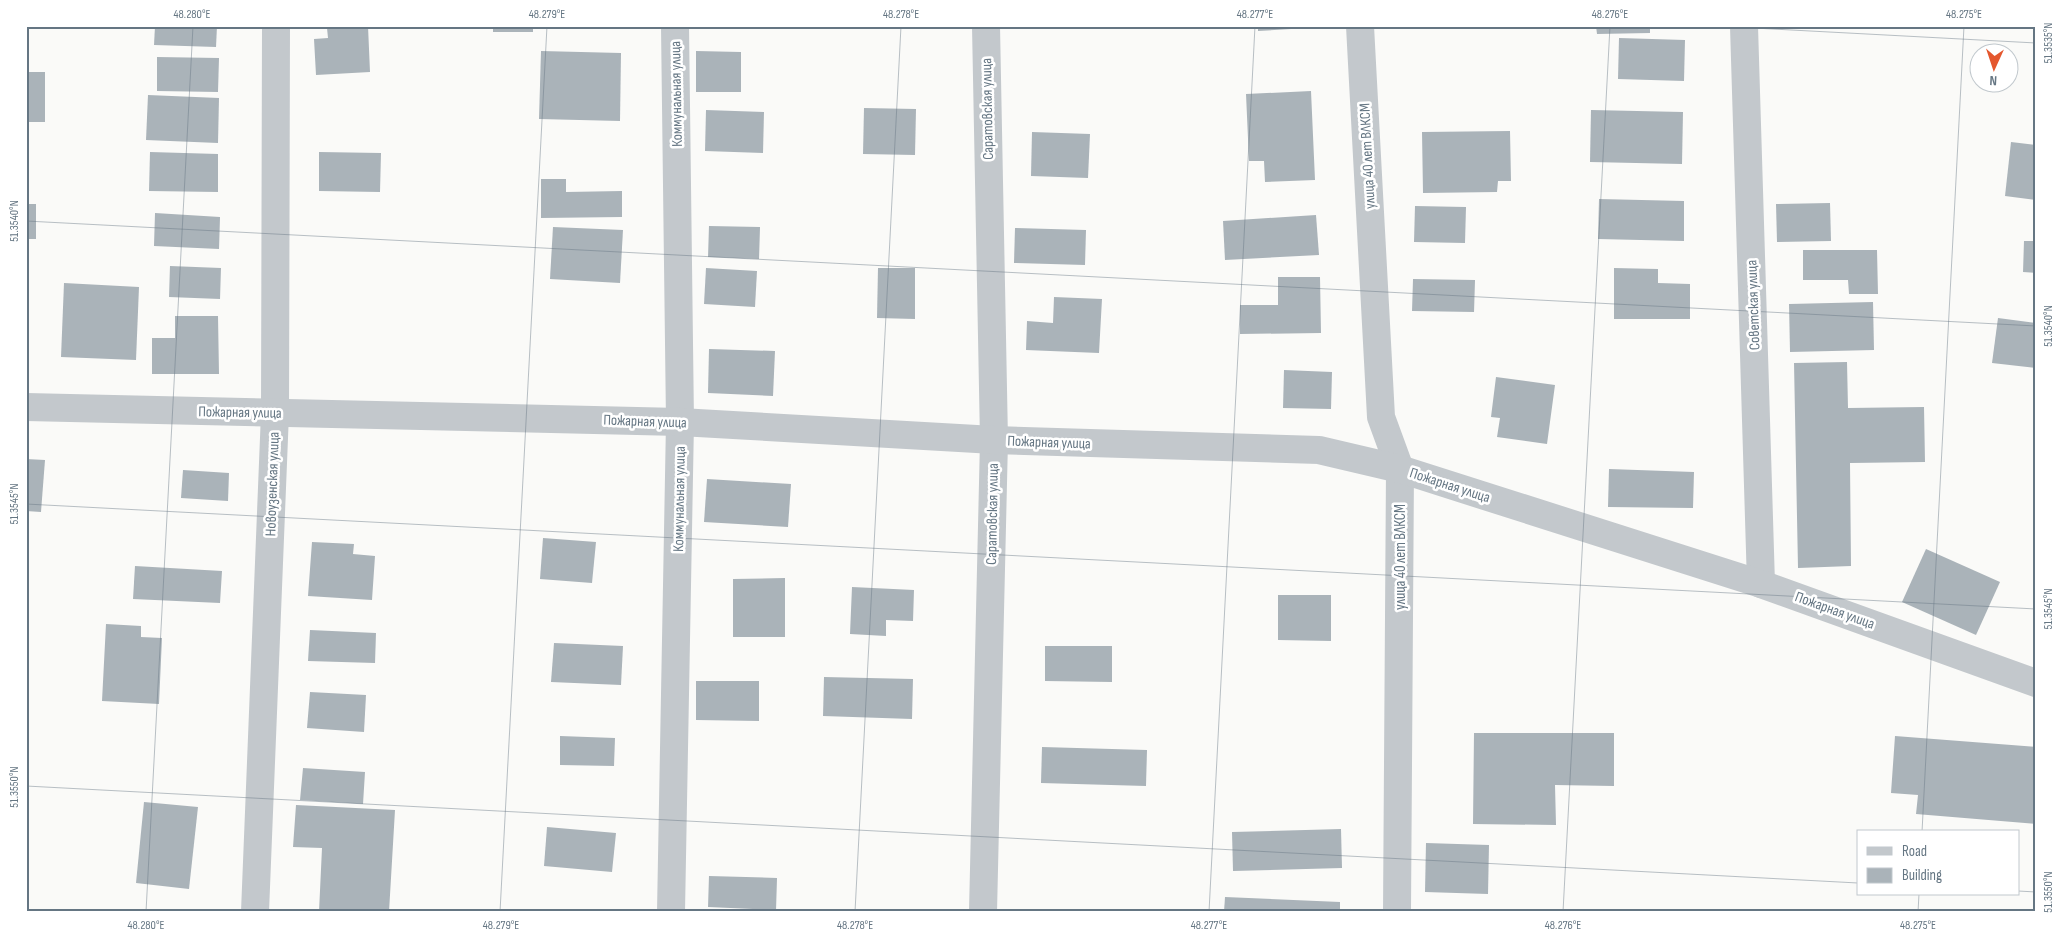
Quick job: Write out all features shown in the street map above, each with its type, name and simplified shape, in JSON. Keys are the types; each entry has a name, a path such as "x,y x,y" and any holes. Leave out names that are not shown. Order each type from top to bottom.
{"street":[{"name":"Новоузенская улица","path":"255,912 275,413 276,26"},
{"name":"Коммунальная улица","path":"671,912 680,422 675,26"},
{"name":"Саратовская улица","path":"983,912 994,440 986,26"},
{"name":"улица 40 лет ВЛКСМ","path":"1360,26 1381,417 1400,469 1397,912"},
{"name":"Советская улица","path":"1744,26 1761,584"},
{"name":"Пожарная улица","path":"26,408 680,422 994,440 1319,450 1400,469 1761,584 2036,683"}],"building":[{"path":"155,26 217,26 216,47 154,45"},
{"path":"368,26 370,72 316,75 314,39 328,38 327,28"},
{"path":"493,26 533,26 533,32 493,32"},
{"path":"1258,26 1308,26 1308,28 1258,31"},
{"path":"1596,26 1650,26 1650,33 1597,34"},
{"path":"1619,38 1685,40 1684,81 1618,79"},
{"path":"541,51 621,53 620,121 539,119"},
{"path":"696,51 741,52 741,92 696,92"},
{"path":"157,57 219,58 218,92 157,91"},
{"path":"26,72 45,72 45,122 26,122"},
{"path":"1311,91 1315,180 1265,182 1264,161 1249,161 1246,94"},
{"path":"148,95 219,98 218,143 146,140"},
{"path":"864,108 916,109 915,155 863,154"},
{"path":"706,110 764,112 763,153 705,151"},
{"path":"1591,110 1683,112 1682,164 1590,162"},
{"path":"1510,131 1511,181 1498,181 1497,192 1423,193 1422,132"},
{"path":"1032,132 1090,134 1088,178 1031,176"},
{"path":"2011,142 2036,145 2036,200 2005,196"},
{"path":"150,152 218,154 218,192 149,191"},
{"path":"319,152 381,153 380,192 319,191"},
{"path":"541,179 566,179 566,192 622,191 622,217 541,218"},
{"path":"1599,199 1684,201 1684,241 1598,239"},
{"path":"1830,203 1831,241 1777,242 1776,204"},
{"path":"26,204 36,204 36,239 26,239"},
{"path":"1415,206 1466,207 1465,243 1414,242"},
{"path":"155,213 220,217 219,249 154,246"},
{"path":"1316,215 1319,255 1225,260 1223,221"},
{"path":"709,226 760,227 759,259 708,257"},
{"path":"553,227 623,230 620,283 550,279"},
{"path":"1015,228 1086,230 1085,265 1014,263"},
{"path":"2024,241 2036,241 2036,273 2023,272"},
{"path":"1803,250 1877,250 1878,294 1849,294 1848,280 1803,280"},
{"path":"170,266 221,268 220,299 169,297"},
{"path":"706,268 757,271 755,307 704,304"},
{"path":"878,268 915,268 915,319 877,318"},
{"path":"1614,268 1658,269 1658,283 1690,284 1690,319 1614,319"},
{"path":"1278,277 1320,277 1321,333 1240,334 1240,305 1278,305"},
{"path":"1413,279 1475,280 1474,312 1412,311"},
{"path":"64,283 139,287 136,360 61,357"},
{"path":"1054,297 1102,299 1099,353 1026,350 1027,321 1053,323"},
{"path":"1873,302 1874,350 1790,352 1789,304"},
{"path":"175,316 218,316 219,374 152,374 152,338 175,338"},
{"path":"1998,318 2036,323 2036,368 1992,363"},
{"path":"709,349 775,351 773,396 708,393"},
{"path":"1847,362 1848,408 1924,407 1925,462 1850,463 1851,566 1798,568 1794,363"},
{"path":"1284,370 1332,372 1331,409 1283,408"},
{"path":"1496,377 1555,385 1547,444 1497,437 1500,418 1491,417"},
{"path":"26,459 45,460 41,512 26,511"},
{"path":"1609,469 1694,472 1693,508 1608,507"},
{"path":"183,470 229,473 228,501 181,498"},
{"path":"707,479 791,484 788,527 704,522"},
{"path":"543,538 596,542 592,583 540,579"},
{"path":"312,542 354,544 353,554 375,556 372,600 308,596"},
{"path":"1926,549 2000,582 1976,635 1902,602"},
{"path":"135,566 222,571 220,603 133,599"},
{"path":"785,578 785,637 733,637 733,579"},
{"path":"852,587 914,590 913,621 886,620 886,636 850,634"},
{"path":"1278,595 1331,595 1331,641 1278,640"},
{"path":"106,624 141,626 141,637 162,638 159,704 102,701"},
{"path":"310,630 376,633 375,663 308,661"},
{"path":"554,643 623,646 621,685 551,682"},
{"path":"1045,646 1112,646 1112,682 1045,681"},
{"path":"824,677 913,679 912,719 823,716"},
{"path":"696,681 759,681 759,721 696,720"},
{"path":"310,692 366,695 364,732 307,728"},
{"path":"1474,733 1614,733 1614,786 1555,785 1556,825 1473,824"},
{"path":"560,736 615,738 614,766 560,765"},
{"path":"1895,736 2036,747 2036,824 1916,814 1918,795 1891,793"},
{"path":"1042,747 1147,750 1146,786 1041,783"},
{"path":"303,768 365,772 363,804 300,800"},
{"path":"144,802 198,807 189,889 136,883"},
{"path":"296,805 395,810 389,912 319,912 322,848 293,847"},
{"path":"547,827 616,833 612,872 544,866"},
{"path":"1341,829 1342,868 1233,871 1232,832"},
{"path":"1426,843 1489,845 1488,894 1425,892"},
{"path":"709,876 777,878 776,910 708,907"},
{"path":"1225,897 1340,902 1340,912 1224,912"}]}
